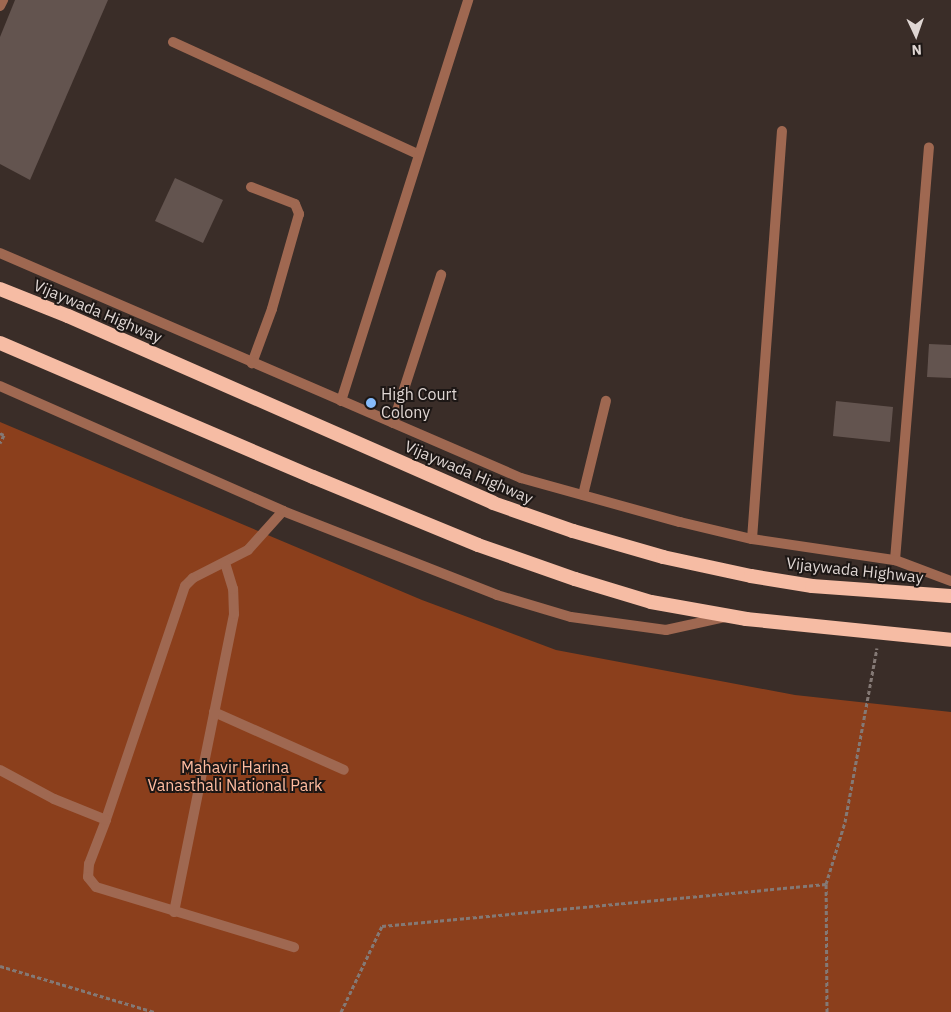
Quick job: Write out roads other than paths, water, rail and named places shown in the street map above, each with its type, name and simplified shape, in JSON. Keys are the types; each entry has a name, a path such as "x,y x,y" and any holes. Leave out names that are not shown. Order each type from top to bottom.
{"highway":[{"name":"Vijaywada Highway","path":"0,289 68,316 493,503 573,531 663,558 751,576 812,586 951,596"},
{"path":"0,343 313,477 478,544 575,579 652,602 729,616 880,634 951,640"}],"street":[{"path":"0,6 3,0"},
{"path":"341,401 468,0"},
{"path":"173,42 418,154"},
{"path":"752,539 782,131"},
{"path":"894,560 929,148"},
{"path":"251,187 295,204 299,214 272,309 252,363"},
{"path":"0,253 521,478 680,522 752,539 894,560 951,581"},
{"path":"393,423 441,275"},
{"path":"0,386 283,511 497,595 571,617 666,630 729,616"},
{"path":"583,495 606,401"},
{"path":"283,511 248,550 193,578 180,595 106,820 89,864 88,876 96,887 294,947"},
{"path":"174,912 234,614 235,599 225,563"},
{"path":"214,712 344,770"},
{"path":"0,770 54,799 106,820"}],"place":[{"name":"High Court Colony","path":"371,403"}],"park label":[{"name":"Mahavir Harina Vanasthali National Park","path":"235,776"}]}
